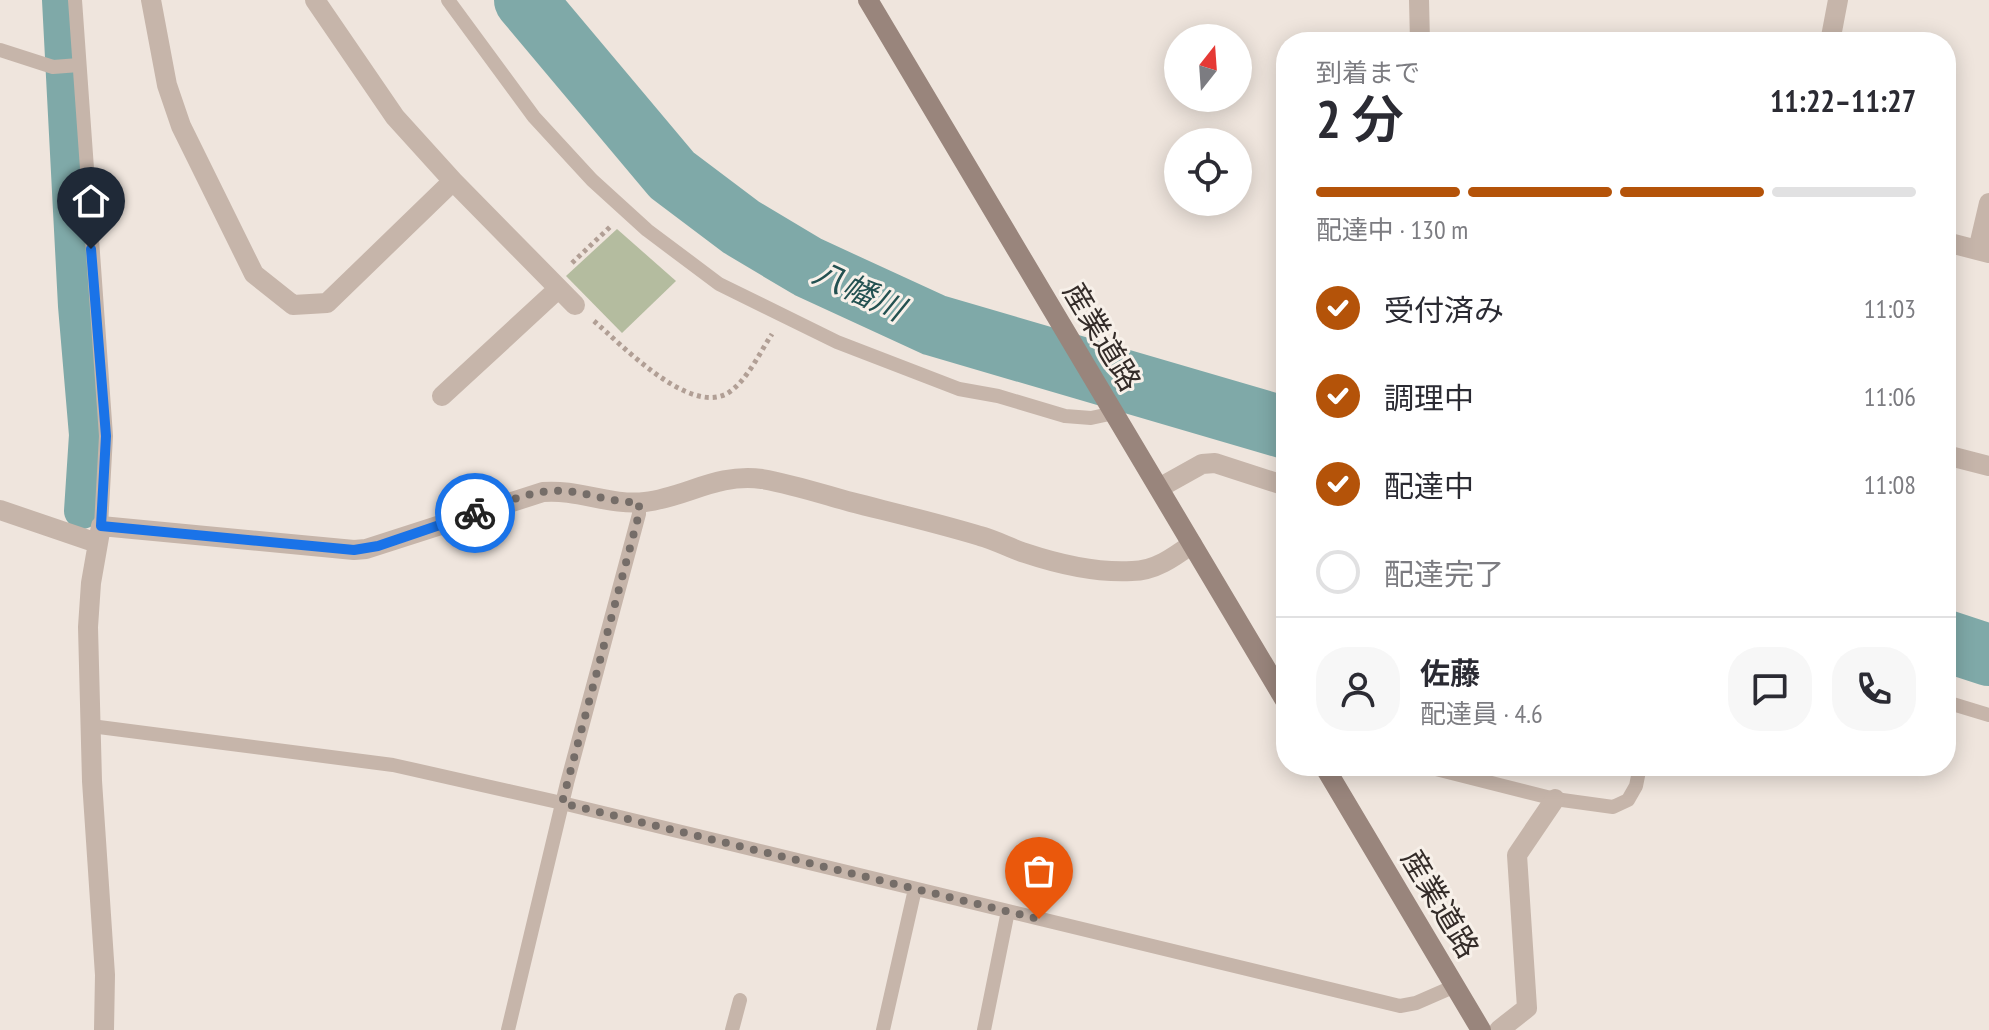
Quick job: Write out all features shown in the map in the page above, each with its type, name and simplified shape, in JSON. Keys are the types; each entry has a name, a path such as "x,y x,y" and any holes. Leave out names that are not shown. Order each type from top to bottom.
{"street":[{"path":"151,0 167,85 181,126 254,274 293,305 327,303 453,181"},
{"path":"315,0 395,117 575,305"},
{"name":"産業道路","path":"868,0 1276,685"},
{"path":"1419,0 1420,32"},
{"path":"1832,32 1838,0"},
{"path":"1956,245 1983,252 1989,203"},
{"path":"442,396 555,285"},
{"path":"1956,458 1989,466"},
{"path":"1159,488 1202,464 1215,463 1276,483"},
{"path":"0,510 99,535 354,550 378,546 543,492 562,490 610,500 639,502 711,482 749,478 972,533 1025,553 1081,567 1135,571 1163,563 1192,544"},
{"path":"99,535 88,627 105,975 104,1030"},
{"name":"産業道路","path":"1330,776 1481,1030"},
{"path":"1499,1030 1527,1008 1517,855 1555,799"}],"lane":[{"path":"75,0 106,436 99,535"},
{"path":"448,0 534,117 592,180 626,211 719,284 837,342 959,389 998,396 1065,416 1091,418 1114,413"},
{"path":"0,50 53,67 79,65"},
{"path":"508,1030 562,803 639,514 639,502"},
{"path":"1956,705 1989,715"},
{"path":"91,726 393,765 1400,1006 1416,1003 1455,986"},
{"path":"1464,776 1555,799 1613,807 1628,800 1638,776"},
{"path":"883,1030 915,889"},
{"path":"984,1030 1008,911"},
{"path":"732,1030 740,1000"}],"path":[{"path":"555,285 626,211"},
{"path":"575,305 682,392 713,398 728,393 740,382 784,315"}],"green space":[{"path":"617,229 676,281 622,333 566,276"}],"waterway":[{"path":"60,0 76,306 87,435 82,511"},
{"name":"八幡川","path":"525,0 672,175 741,227 808,267 934,325 1276,425"},
{"name":"八幡川","path":"1956,644 1989,655"}],"way so far":[{"path":"475,513 520,498 562,490 610,500 639,502 639,514 562,803 1039,919"}],"route":[{"path":"91,249 106,436 101,526 337,551 378,546 475,513"}]}
